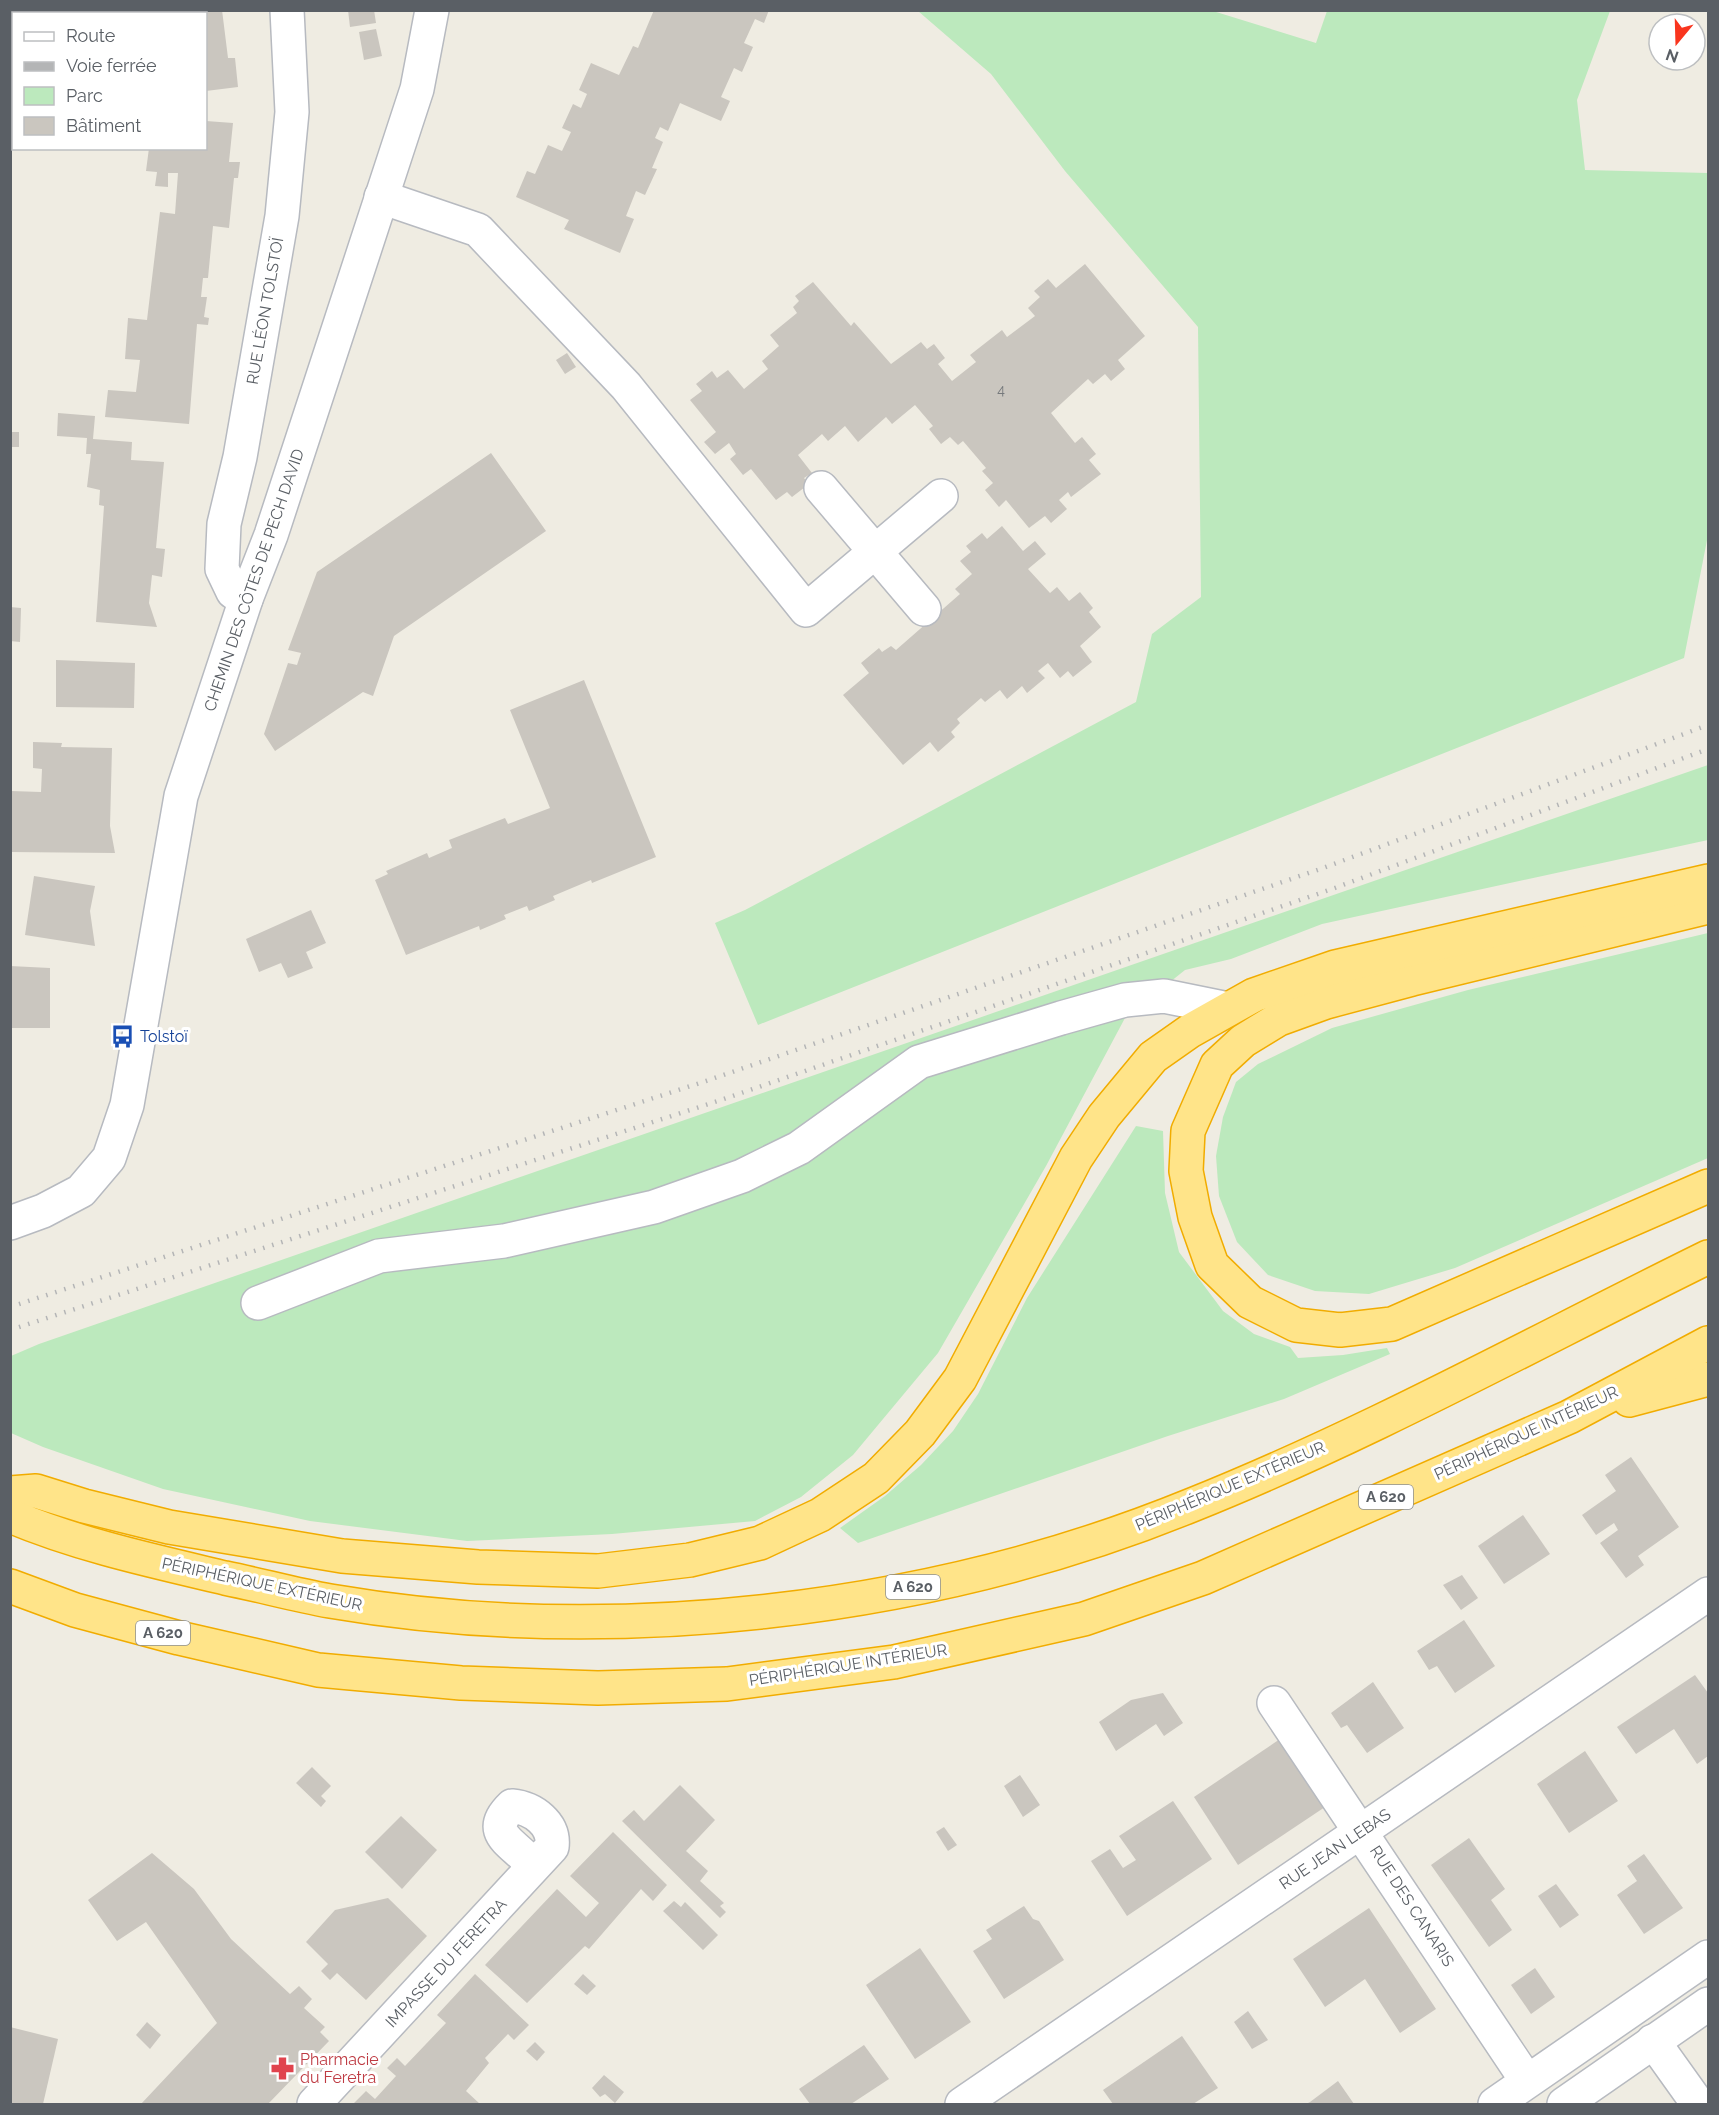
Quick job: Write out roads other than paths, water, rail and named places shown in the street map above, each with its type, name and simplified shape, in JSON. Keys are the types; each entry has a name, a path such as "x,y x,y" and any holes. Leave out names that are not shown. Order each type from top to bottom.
{"highway":[{"path":"10,1493 36,1491 84,1506 169,1527 342,1556 478,1568 598,1571 690,1560 760,1543 820,1515 876,1478 920,1433 960,1379 1076,1158 1118,1096 1153,1057 1190,1031 1254,995 1335,967 1708,881"},
{"path":"1708,907 1412,979 1280,1019 1243,1041 1217,1065 1188,1131 1186,1171 1195,1217 1212,1265 1250,1302 1296,1325 1340,1330 1392,1324 1708,1186"},
{"name":"PÉRIPHÉRIQUE EXTÉRIEUR","path":"10,1516 70,1538 156,1562 261,1586 331,1601 463,1617 602,1622 730,1615 869,1596 1069,1550 1191,1506 1340,1440 1708,1257"},
{"name":"PÉRIPHÉRIQUE INTÉRIEUR","path":"10,1586 75,1610 318,1670 461,1683 575,1688 727,1684 894,1662 1084,1619 1203,1578 1569,1417 1708,1343"},
{"path":"1569,1417 1708,1379"}],"street":[{"name":"RUE LÉON TOLSTOÏ","path":"246,599 233,592 222,569 224,524 240,457 282,216 292,112 287,10"},
{"name":"CHEMIN DES CÔTES DE PECH DAVID","path":"10,1223 43,1211 81,1191 110,1158 127,1105 181,796 246,599 271,535 417,89 432,10"},
{"path":"381,197 478,230 612,370 806,610 941,496"},
{"path":"821,488 924,609"},
{"path":"258,1303 379,1256 504,1241 654,1206 731,1180 799,1148 919,1062 1050,1021 1125,1000 1164,996 1228,1010"},
{"name":"RUE JEAN LEBAS","path":"962,2104 1708,1594"},
{"name":"RUE DES CANARIS","path":"1274,1703 1362,1830 1527,2081"},
{"name":"IMPASSE DU FERETRA","path":"314,2104 458,1952 528,1873"},
{"path":"1495,2104 1708,1957"},
{"path":"1564,2104 1708,2004"},
{"path":"1653,2041 1698,2104"}],"railway":[{"path":"10,1307 706,1081 1323,868 1708,725"},
{"path":"10,1330 721,1100 1332,889 1708,749"}],"place":[{"name":"Tolstoï","path":"122,1036"},
{"name":"Pharmacie du Feretra","path":"282,2068"}]}
